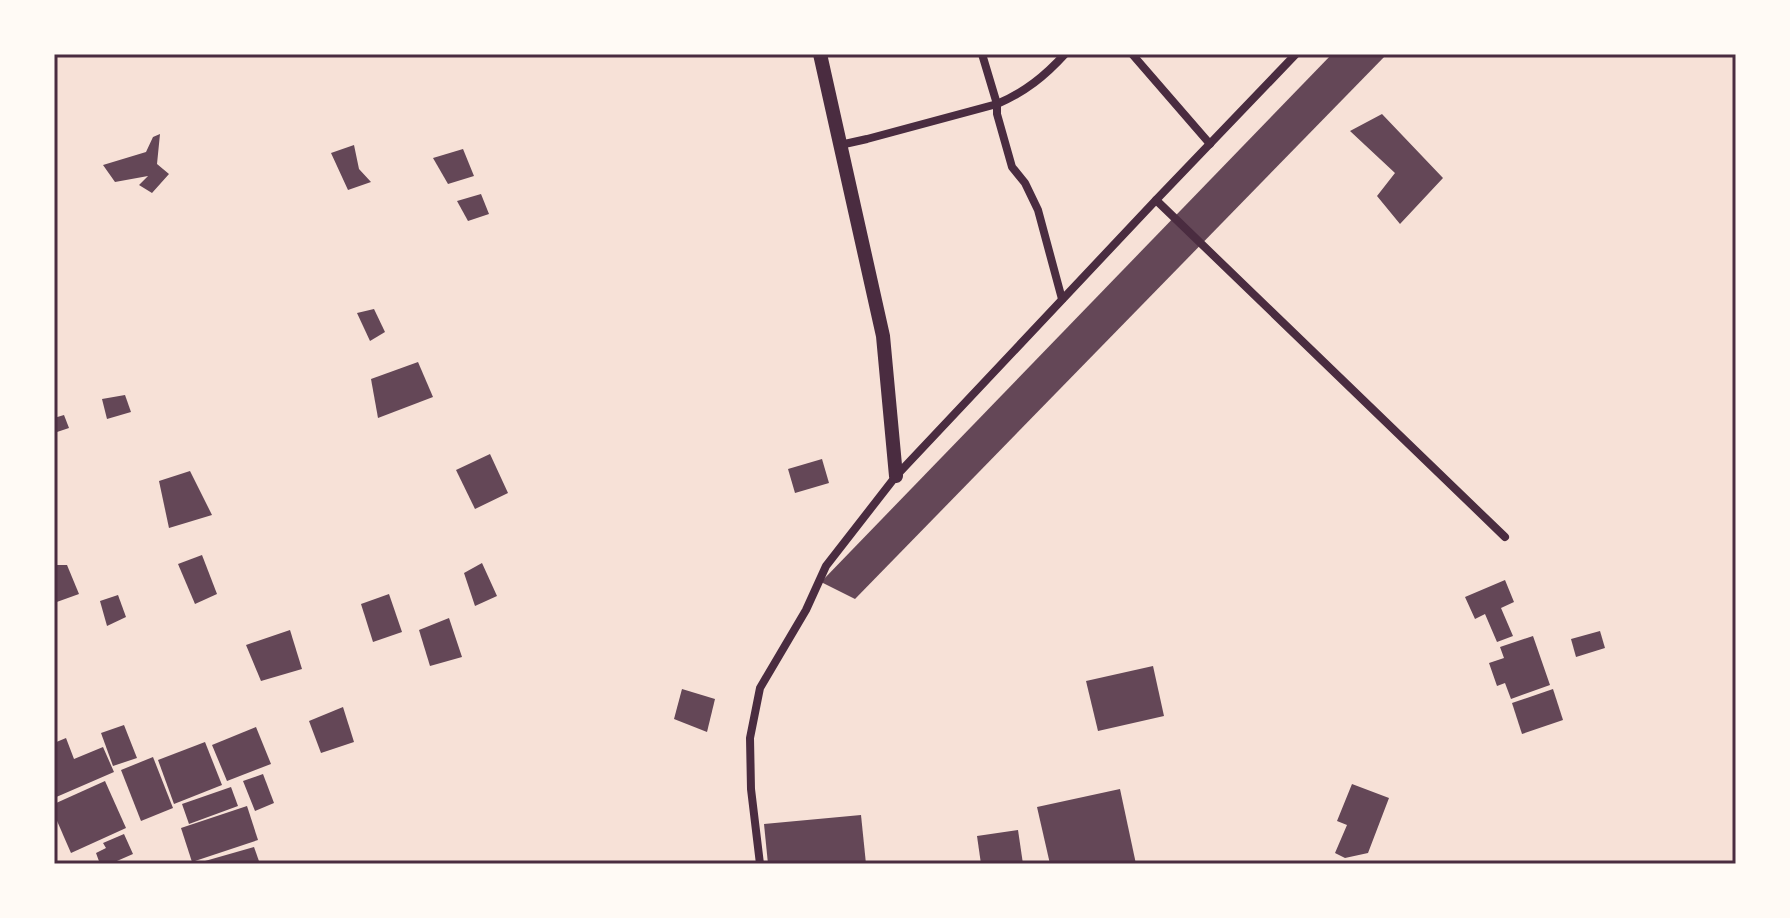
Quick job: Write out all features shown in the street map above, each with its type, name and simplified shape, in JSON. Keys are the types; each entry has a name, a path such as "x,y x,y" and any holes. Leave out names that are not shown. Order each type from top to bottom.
{"street":[{"path":"820,54 883,336 896,476"},
{"path":"982,54 1012,167 1025,183 1038,210 1062,299"},
{"path":"840,145 997,104 1038,81 1065,54"},
{"path":"1132,54 1210,144"},
{"path":"760,864 751,789 750,738 760,688 806,610 826,566 896,476 1296,54"},
{"path":"1156,200 1505,537"}],"building":[{"path":"1332,54 1387,54 855,599 821,582"},
{"path":"1382,114 1443,178 1400,224 1377,196 1395,173 1350,131"},
{"path":"160,134 157,164 169,174 152,193 139,185 148,176 115,182 103,165 146,152 153,137"},
{"path":"354,145 359,169 371,182 348,190 331,153"},
{"path":"463,149 474,176 448,184 433,158"},
{"path":"481,194 489,214 468,221 457,201"},
{"path":"374,309 385,332 370,341 357,313"},
{"path":"418,362 433,397 378,418 371,379"},
{"path":"125,395 131,412 107,419 102,399"},
{"path":"64,415 69,428 54,433 54,418"},
{"path":"490,454 508,493 475,509 456,470"},
{"path":"822,459 829,483 795,493 788,469"},
{"path":"190,471 212,515 169,528 159,481"},
{"path":"202,555 217,594 195,604 178,564"},
{"path":"482,563 497,596 475,606 464,573"},
{"path":"54,565 67,565 79,594 54,603"},
{"path":"1505,580 1514,602 1501,608 1513,636 1497,642 1485,614 1475,619 1465,597"},
{"path":"389,594 402,632 373,642 361,604"},
{"path":"118,595 126,617 107,626 100,601"},
{"path":"449,618 462,657 430,666 419,630"},
{"path":"290,630 302,669 261,681 246,645"},
{"path":"1600,631 1605,648 1576,657 1571,639"},
{"path":"1533,636 1550,685 1511,699 1505,683 1497,686 1489,663 1504,658 1500,647"},
{"path":"1153,666 1164,716 1098,731 1086,681"},
{"path":"682,689 715,699 707,732 674,719"},
{"path":"1553,689 1563,720 1522,734 1512,703"},
{"path":"343,707 354,742 321,753 309,721"},
{"path":"124,725 137,758 113,766 101,733"},
{"path":"256,727 271,764 227,781 212,745"},
{"path":"66,738 74,759 103,747 114,772 54,798 54,743"},
{"path":"205,742 222,785 174,804 158,760"},
{"path":"153,757 173,808 141,821 121,770"},
{"path":"263,774 274,803 255,811 243,781"},
{"path":"105,781 126,828 71,853 54,814 54,804"},
{"path":"1352,784 1389,798 1368,853 1345,858 1335,853 1347,825 1337,821"},
{"path":"231,787 238,806 189,824 182,804"},
{"path":"1120,789 1136,864 1050,864 1037,807"},
{"path":"247,806 258,840 192,862 181,828"},
{"path":"861,815 866,864 768,864 764,824"},
{"path":"1018,830 1023,864 981,864 977,836"},
{"path":"124,834 133,854 110,864 100,864 96,853 106,848 103,843"},
{"path":"254,847 260,864 198,864 198,863"}]}
